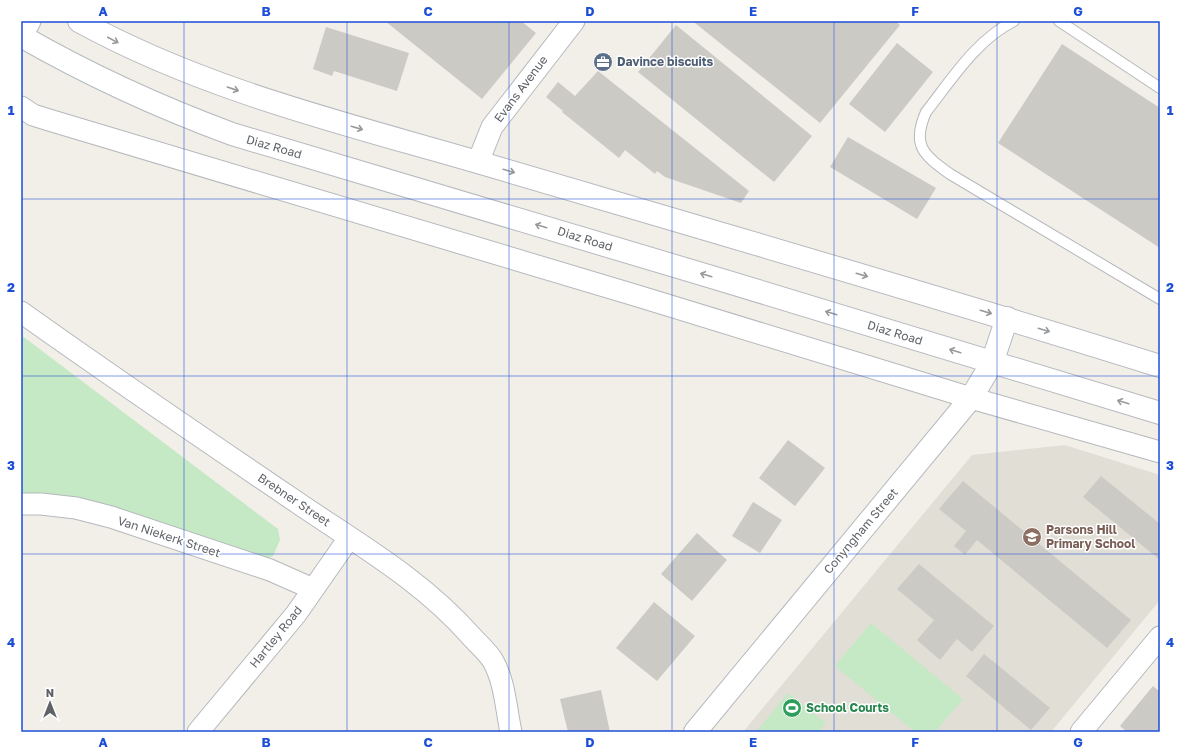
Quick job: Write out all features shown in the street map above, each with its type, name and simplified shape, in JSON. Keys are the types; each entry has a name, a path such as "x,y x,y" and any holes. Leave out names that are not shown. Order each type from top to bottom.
{"street":[{"path":"79,21 116,42 190,73 297,111 478,162 1007,318 1160,366"},
{"name":"Evans Avenue","path":"478,162 492,127 574,21"},
{"name":"Diaz Road","path":"24,33 122,90 179,115 232,134 1160,413"},
{"path":"21,107 33,115 49,120 972,398 1160,452"},
{"name":"Brebner Street","path":"21,312 349,538 381,557 412,580 454,617 493,660 502,685 511,732"},
{"name":"Conyngham Street","path":"695,732 972,398 992,363 1007,318"},
{"name":"Van Niekerk Street","path":"21,504 41,504 76,508 111,517 270,570 314,588"},
{"name":"Hartley Road","path":"198,732 296,614 349,538"},
{"path":"1081,732 1160,637"}],"lane":[{"path":"1014,21 1004,26 977,48 926,112 919,134 922,149 927,158 950,174 1160,299"},
{"path":"1059,21 1160,88"}],"shaded area":[{"name":"Parsons Hill Primary School","path":"1065,445 1160,475 1160,600 1051,732 743,732 972,455"}],"green space":[{"path":"21,335 278,529 280,540 273,556 265,559 68,497 21,493"},
{"path":"871,623 963,699 935,732 915,732 835,666"},
{"name":"School Courts","path":"788,693 826,723 818,732 756,732"}],"building":[{"path":"385,21 521,21 536,33 482,99"},
{"path":"696,21 895,21 900,25 820,123 695,23"},
{"path":"676,25 812,136 774,182 638,72"},
{"path":"326,27 409,53 397,91 334,71 332,76 313,69"},
{"path":"897,43 933,72 885,132 849,104"},
{"path":"1062,44 1160,108 1160,248 998,143"},
{"path":"598,71 749,191 741,203 665,177 657,171 655,174 625,150 619,158 562,112 563,111 546,97 558,82 575,96"},
{"path":"848,137 936,188 917,219 830,167"},
{"path":"788,440 825,468 795,506 759,478"},
{"path":"1101,476 1160,524 1160,560 1083,497"},
{"path":"963,481 1131,620 1107,648 977,540 965,555 954,546 966,531 939,509"},
{"path":"753,502 782,520 760,553 732,536"},
{"path":"697,533 727,560 692,601 661,574"},
{"path":"919,564 994,626 972,652 957,639 940,660 917,640 934,620 897,589"},
{"path":"654,602 695,636 657,681 616,648"},
{"path":"984,654 1050,708 1031,730 966,676"},
{"path":"1153,686 1160,692 1160,732 1127,732 1120,726"},
{"path":"601,690 610,732 568,732 560,699"}],"place":[{"name":"Davince biscuits","path":"603,62"},
{"name":"Parsons Hill Primary School","path":"1032,537"},
{"name":"School Courts","path":"792,708"}]}
